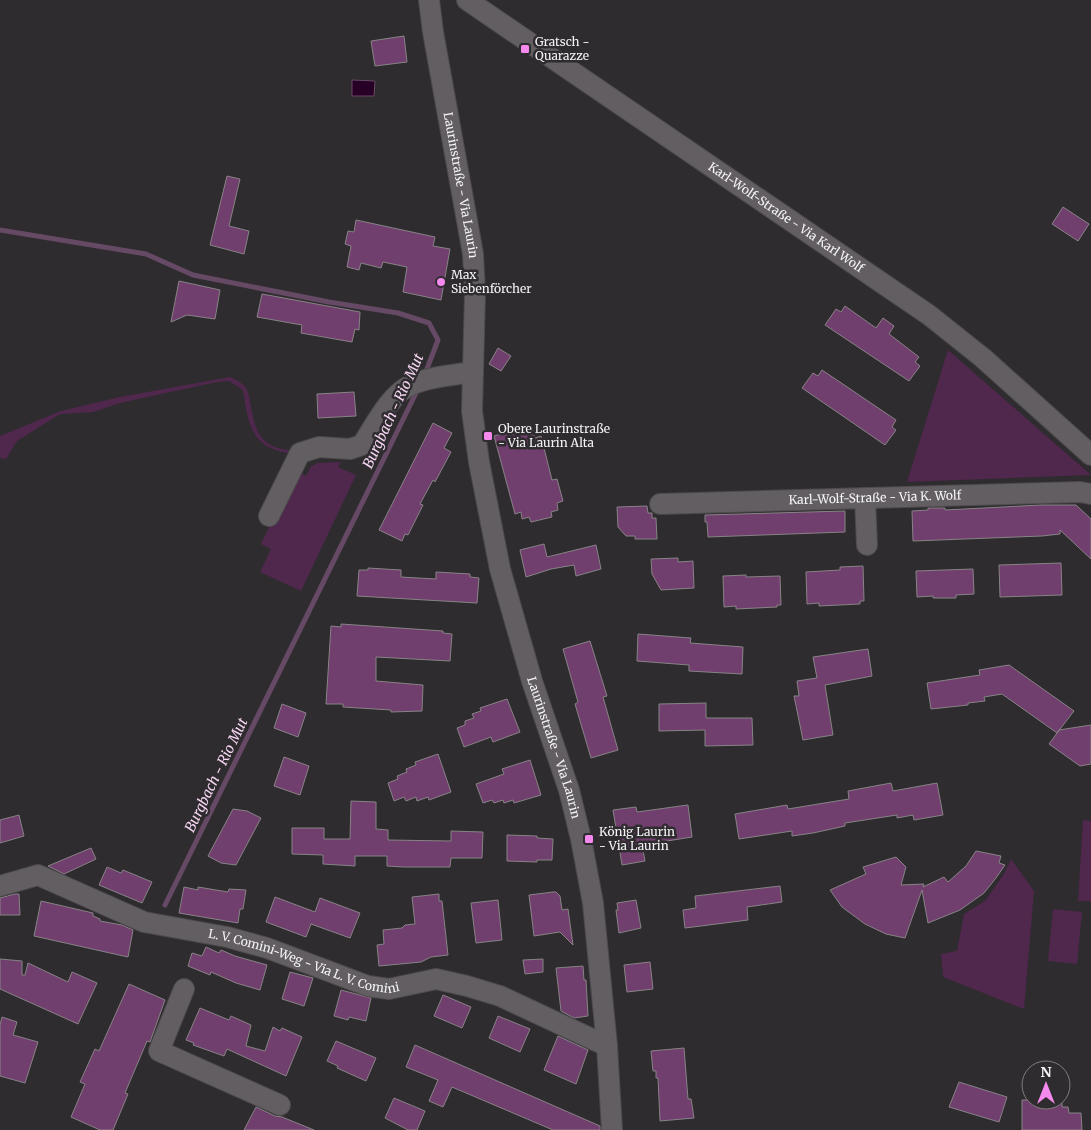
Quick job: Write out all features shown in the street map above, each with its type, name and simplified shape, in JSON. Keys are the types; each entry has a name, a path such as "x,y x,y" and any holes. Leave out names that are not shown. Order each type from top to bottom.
{"street":[{"name":"Laurinstraße - Via Laurin","path":"429,0 433,32 473,254 475,293 472,411 475,437 500,569 532,680 569,790 582,839 592,902 607,1046 612,1130"},
{"name":"Karl-Wolf-Straße - Via Karl Wolf","path":"467,0 929,315 983,358 1091,455"},
{"path":"269,516 300,453 320,447 350,449 362,445 382,414 401,390 421,382 472,372"},
{"name":"Karl-Wolf-Straße - Via K. Wolf","path":"660,504 1080,492 1091,494"},
{"path":"865,498 867,545"},
{"name":"L. V. Comini-Weg - Via L. V. Comini","path":"0,886 38,875 144,922 227,937 267,948 368,986 389,989 436,979 466,986 500,996 607,1046"},
{"path":"184,989 159,1051 280,1106"}],"shaded area":[{"path":"352,80 375,81 374,96 352,96"},
{"path":"948,350 1091,475 907,482"},
{"path":"230,377 246,388 255,426 263,439 275,447 295,450 296,454 281,452 261,442 251,426 243,390 229,381 120,403 93,412 60,414 17,441 6,459 0,458 0,436 61,411 120,397"},
{"path":"341,462 338,467 356,475 301,591 260,572 271,549 261,544 296,471 306,476 311,466 318,463"},
{"path":"1083,820 1091,821 1091,901 1078,901"},
{"path":"1011,859 1034,891 1024,1009 943,977 941,954 957,951 964,914 985,901 1004,874"},
{"path":"1053,909 1082,912 1077,964 1048,961"}],"building":[{"path":"404,36 407,62 375,66 371,41"},
{"path":"227,176 240,179 229,226 249,231 244,254 210,245"},
{"path":"1063,207 1089,224 1078,241 1052,224"},
{"path":"356,220 435,237 433,246 450,249 441,300 403,292 407,267 383,262 381,268 361,263 359,270 347,267 351,246 345,244 348,231 354,232"},
{"path":"179,281 220,290 215,319 187,315 171,322"},
{"path":"262,294 360,312 359,330 355,329 352,342 301,333 302,325 257,317"},
{"path":"845,306 876,328 883,318 894,326 889,334 919,357 915,362 920,366 909,381 825,325 836,309 841,312"},
{"path":"498,348 511,356 501,371 489,364"},
{"path":"822,370 896,420 892,427 896,430 885,445 802,388 813,373 818,376"},
{"path":"354,392 356,416 318,418 317,394"},
{"path":"433,423 452,433 444,448 451,452 435,482 433,480 420,504 423,505 408,535 405,534 402,541 379,530"},
{"path":"532,426 535,438 541,436 552,480 557,479 563,501 557,503 558,510 551,512 552,517 531,522 529,517 522,519 521,512 515,514 494,436"},
{"path":"1076,505 1091,519 1091,559 1060,530 1060,534 1042,536 913,541 912,511 928,510 928,508 945,508 945,510"},
{"path":"647,506 648,513 652,513 652,518 656,518 657,539 635,539 635,536 626,536 618,527 617,507"},
{"path":"845,511 845,532 708,537 707,522 705,522 705,515"},
{"path":"544,544 547,557 596,545 601,569 576,576 574,565 551,569 526,577 520,550"},
{"path":"678,558 678,562 693,561 694,588 661,590 652,574 651,559"},
{"path":"1061,563 1062,595 1000,597 999,565"},
{"path":"863,566 864,601 860,601 860,604 819,606 819,603 807,604 806,572 840,570 840,567"},
{"path":"368,568 401,570 401,577 436,579 436,572 470,574 470,577 479,578 477,603 357,596 359,570 368,570"},
{"path":"973,569 974,594 956,595 956,598 917,597 916,571"},
{"path":"746,575 746,577 780,576 781,605 777,605 777,607 736,609 736,606 724,607 723,576"},
{"path":"341,624 443,631 443,633 452,634 450,661 376,657 376,681 423,685 422,711 391,712 391,710 343,707 343,704 326,704 331,626 341,627"},
{"path":"638,634 691,638 690,643 743,647 742,674 689,671 689,665 637,661"},
{"path":"590,641 607,696 603,697 618,750 591,758 575,704 578,702 563,649"},
{"path":"868,649 872,676 825,685 833,735 803,740 794,696 799,696 797,681 817,678 813,657"},
{"path":"1009,665 1074,711 1059,730 1091,725 1091,764 1080,766 1049,744 1057,733 1002,694 984,697 985,701 968,703 968,705 931,709 927,683 980,675 979,670"},
{"path":"507,699 520,732 493,742 491,737 464,747 457,728 465,725 465,721 474,718 472,714 481,711 480,708"},
{"path":"706,703 706,718 752,718 753,745 705,746 705,730 659,731 659,704"},
{"path":"282,704 306,713 298,737 274,728"},
{"path":"438,754 451,792 429,800 428,797 417,801 416,797 406,801 404,797 394,801 388,783 398,779 397,776 407,772 406,769 416,765 415,762"},
{"path":"284,757 309,766 300,795 274,786"},
{"path":"530,760 541,795 514,803 513,800 504,803 503,800 494,803 492,800 483,803 476,784 504,774 502,769"},
{"path":"891,783 893,791 937,783 943,815 914,820 913,815 897,818 897,815 845,823 845,826 813,833 792,836 792,831 739,839 735,814 787,805 788,809 849,799 848,791"},
{"path":"351,801 376,802 376,829 388,830 388,840 451,841 451,831 483,832 482,858 451,858 450,867 403,867 387,866 387,856 355,856 355,866 323,864 323,855 292,854 292,828 324,828 324,839 350,839"},
{"path":"688,805 692,837 642,845 645,861 622,865 613,810 636,807 637,812"},
{"path":"233,809 247,811 261,818 236,865 221,863 208,856"},
{"path":"19,815 24,836 0,843 0,820"},
{"path":"507,835 537,836 537,838 553,839 552,860 537,860 537,862 507,861"},
{"path":"91,848 96,859 64,874 48,866"},
{"path":"976,851 1001,856 999,863 1005,865 984,893 960,910 928,923 922,890 905,938 886,934 865,924 842,907 830,890 866,874 863,867 896,857 906,867 901,885 924,884 923,887 944,877 948,882 966,866"},
{"path":"107,867 121,873 123,870 152,882 142,903 99,885"},
{"path":"780,886 782,902 747,907 748,920 685,928 683,910 696,908 695,896"},
{"path":"184,887 198,890 198,887 228,892 229,889 246,890 243,909 240,909 238,923 179,913"},
{"path":"556,892 560,896 562,910 568,909 573,945 560,932 534,936 529,895"},
{"path":"19,894 20,915 0,915 0,898"},
{"path":"439,894 439,901 442,901 448,955 431,957 421,962 379,966 377,945 384,944 383,930 402,928 405,925 415,924 412,897"},
{"path":"275,897 315,912 320,898 360,913 350,938 311,924 306,937 266,922"},
{"path":"498,900 502,940 476,943 471,903"},
{"path":"636,900 641,928 619,933 617,903"},
{"path":"41,901 93,913 93,916 100,919 100,921 122,925 133,930 128,957 34,936"},
{"path":"206,947 219,953 221,950 267,965 260,990 236,983 211,972 210,975 188,966 192,953 202,956"},
{"path":"0,959 22,961 22,975 25,975 28,963 68,982 72,972 97,983 78,1024 0,989"},
{"path":"543,959 543,972 525,974 523,960"},
{"path":"650,962 653,989 627,992 624,965"},
{"path":"583,966 584,980 586,980 588,1016 574,1018 561,1011 556,968"},
{"path":"290,972 313,978 304,1006 282,999"},
{"path":"129,984 165,1000 150,1042 147,1041 125,1093 128,1094 113,1130 100,1130 71,1117 85,1084 80,1082 95,1049 99,1051"},
{"path":"341,990 371,998 366,1021 349,1017 348,1020 334,1016"},
{"path":"443,995 471,1007 462,1028 434,1016"},
{"path":"200,1008 229,1020 231,1016 251,1025 246,1046 265,1051 273,1027 280,1031 282,1028 302,1037 286,1076 227,1049 224,1056 193,1045 194,1043 186,1040"},
{"path":"498,1016 530,1029 520,1052 489,1038"},
{"path":"2,1017 17,1022 13,1035 38,1042 25,1083 0,1076 0,1025"},
{"path":"558,1036 588,1050 576,1084 544,1070"},
{"path":"336,1041 376,1058 366,1081 337,1068 338,1066 327,1061"},
{"path":"415,1045 600,1126 600,1130 553,1130 452,1087 443,1107 429,1101 438,1080 406,1067"},
{"path":"684,1048 688,1099 691,1099 694,1118 660,1121 658,1078 656,1078 656,1071 653,1071 651,1051"},
{"path":"959,1082 1007,1097 999,1122 949,1107"},
{"path":"394,1098 425,1111 417,1130 408,1130 385,1118"},
{"path":"256,1107 275,1116 314,1130 244,1130"},
{"path":"1022,1110 1068,1110 1069,1113 1081,1113 1082,1130 1022,1130"}],"waterway":[{"name":"Burgbach - Rio Mut","path":"0,230 146,254 193,275 329,302 398,313 429,323 438,340 425,374"},
{"name":"Burgbach - Rio Mut","path":"165,905 418,389"}],"place":[{"name":"Gratsch - Quarazze","path":"525,49"},
{"name":"Max Siebenförcher","path":"441,282"},
{"name":"Obere Laurinstraße - Via Laurin Alta","path":"488,436"},
{"name":"König Laurin - Via Laurin","path":"589,839"}]}
